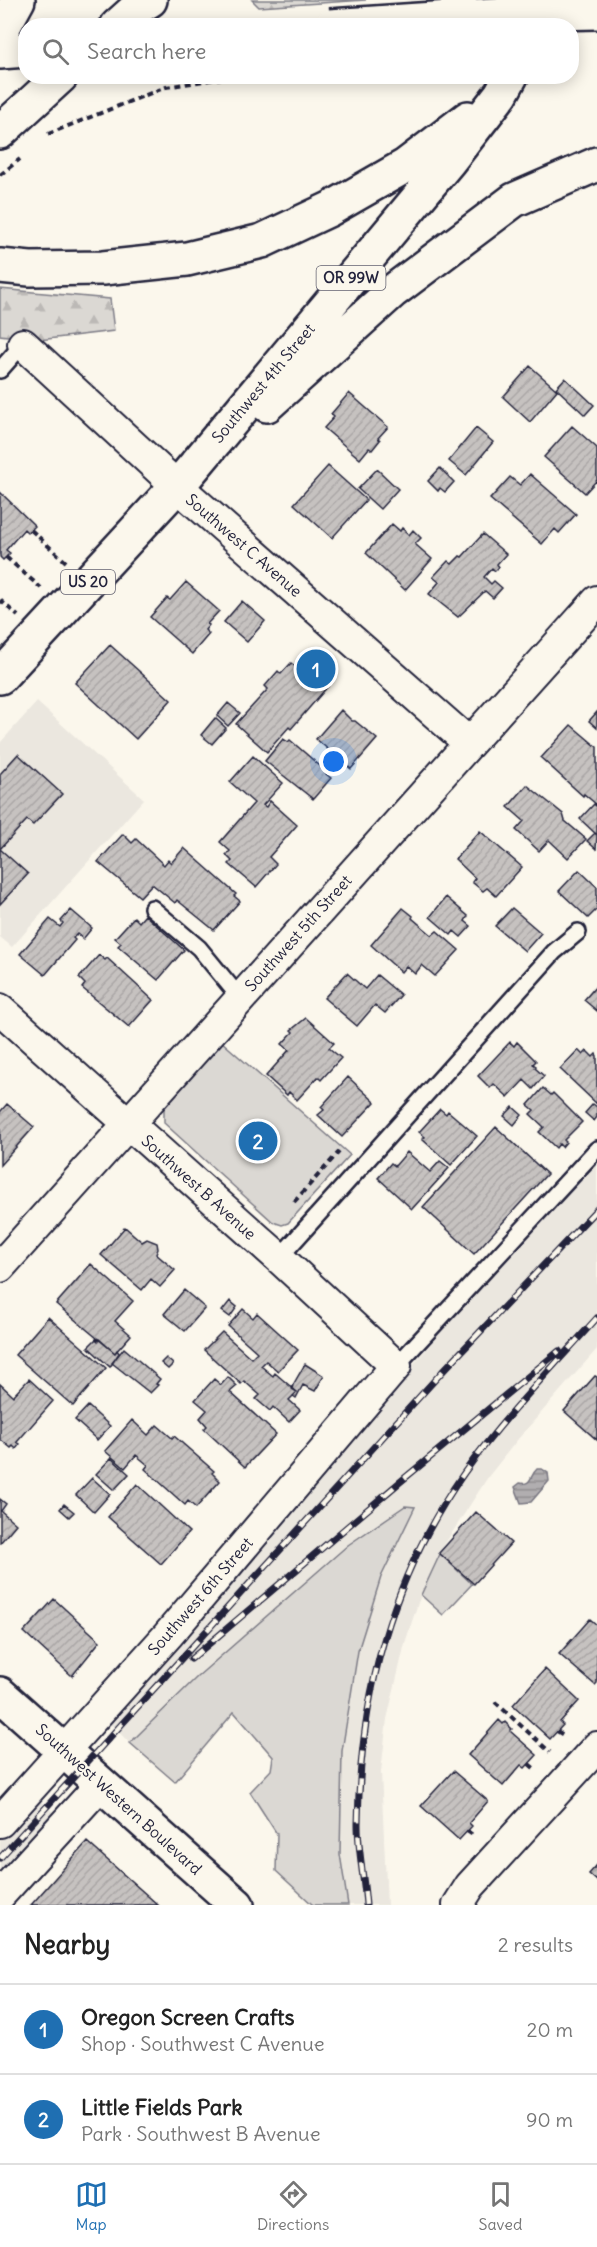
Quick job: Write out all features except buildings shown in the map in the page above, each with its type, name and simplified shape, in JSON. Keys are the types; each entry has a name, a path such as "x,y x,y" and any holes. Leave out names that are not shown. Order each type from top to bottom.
{"main road":[{"path":"0,33 18,0"},
{"path":"546,18 556,0"},
{"path":"449,18 597,12"},
{"path":"0,52 18,51"},
{"path":"0,132 52,84"},
{"path":"15,268 103,268 187,259 262,241 330,209 405,166 506,85"},
{"name":"Southwest 4th Street","path":"0,677 182,481 449,161 506,85"},
{"path":"182,481 393,291 514,200 597,164"},
{"name":"Southwest Western Boulevard","path":"0,1694 237,1905"}],"street":[{"name":"Southwest C Avenue","path":"23,344 182,481 469,743"},
{"name":"Southwest 5th Street","path":"0,1267 597,601"},
{"name":"Southwest B Avenue","path":"0,1009 279,1258 396,1366"},
{"name":"Southwest 6th Street","path":"0,1822 168,1635 396,1366"},
{"path":"458,1905 470,1886 597,1747"},
{"path":"0,1895 101,1784"}],"lane":[{"path":"0,370 23,344"},
{"path":"152,908 199,948 240,998"},
{"path":"279,1258 554,952 578,932"},
{"path":"396,1366 597,1149"}],"path":[{"path":"42,139 51,132 166,87 185,84"},
{"path":"0,175 25,154"},
{"path":"31,530 88,582"},
{"path":"6,557 64,608"},
{"path":"294,1202 339,1152"},
{"path":"495,1702 550,1752"},
{"path":"557,1731 564,1736"},
{"path":"529,1764 535,1769"},
{"path":"467,1831 474,1836"}],"shaded area":[{"path":"37,702 144,799 12,947 0,937 0,743"},
{"path":"597,1158 597,1349 488,1477 439,1553 418,1603 405,1643 387,1719 381,1772 387,1905 348,1905 340,1854 342,1751 358,1650 381,1577 414,1507 404,1506 348,1545 197,1677 130,1743 109,1723 307,1487 507,1256"},
{"path":"537,1469 548,1473 549,1481 531,1502 521,1503 515,1487 520,1483 527,1483"},
{"path":"37,1798 54,1813 0,1873 0,1839"}],"green space":[{"path":"252,0 366,0 259,7"},
{"path":"0,289 110,299 114,331 39,340 0,335"},
{"path":"221,1041 350,1155 288,1223 282,1225 273,1222 164,1123 164,1108 168,1102"},
{"path":"405,1506 415,1507 381,1577 358,1651 342,1751 340,1854 348,1905 313,1905 276,1871 277,1834 250,1792 271,1770 273,1757 234,1712 175,1782 130,1743 197,1677 348,1545"},
{"path":"440,1554 472,1584 443,1615 421,1595"}],"railway":[{"path":"0,1858 442,1372 597,1209"},
{"path":"366,1905 358,1834 360,1777 373,1685 398,1597 416,1555 438,1513 464,1473 511,1413 597,1318"},
{"path":"191,1659 559,1351"}],"place":[{"name":"Oregon Screen Crafts","path":"316,669"},
{"name":"Little Fields Park","path":"258,1141"}]}
